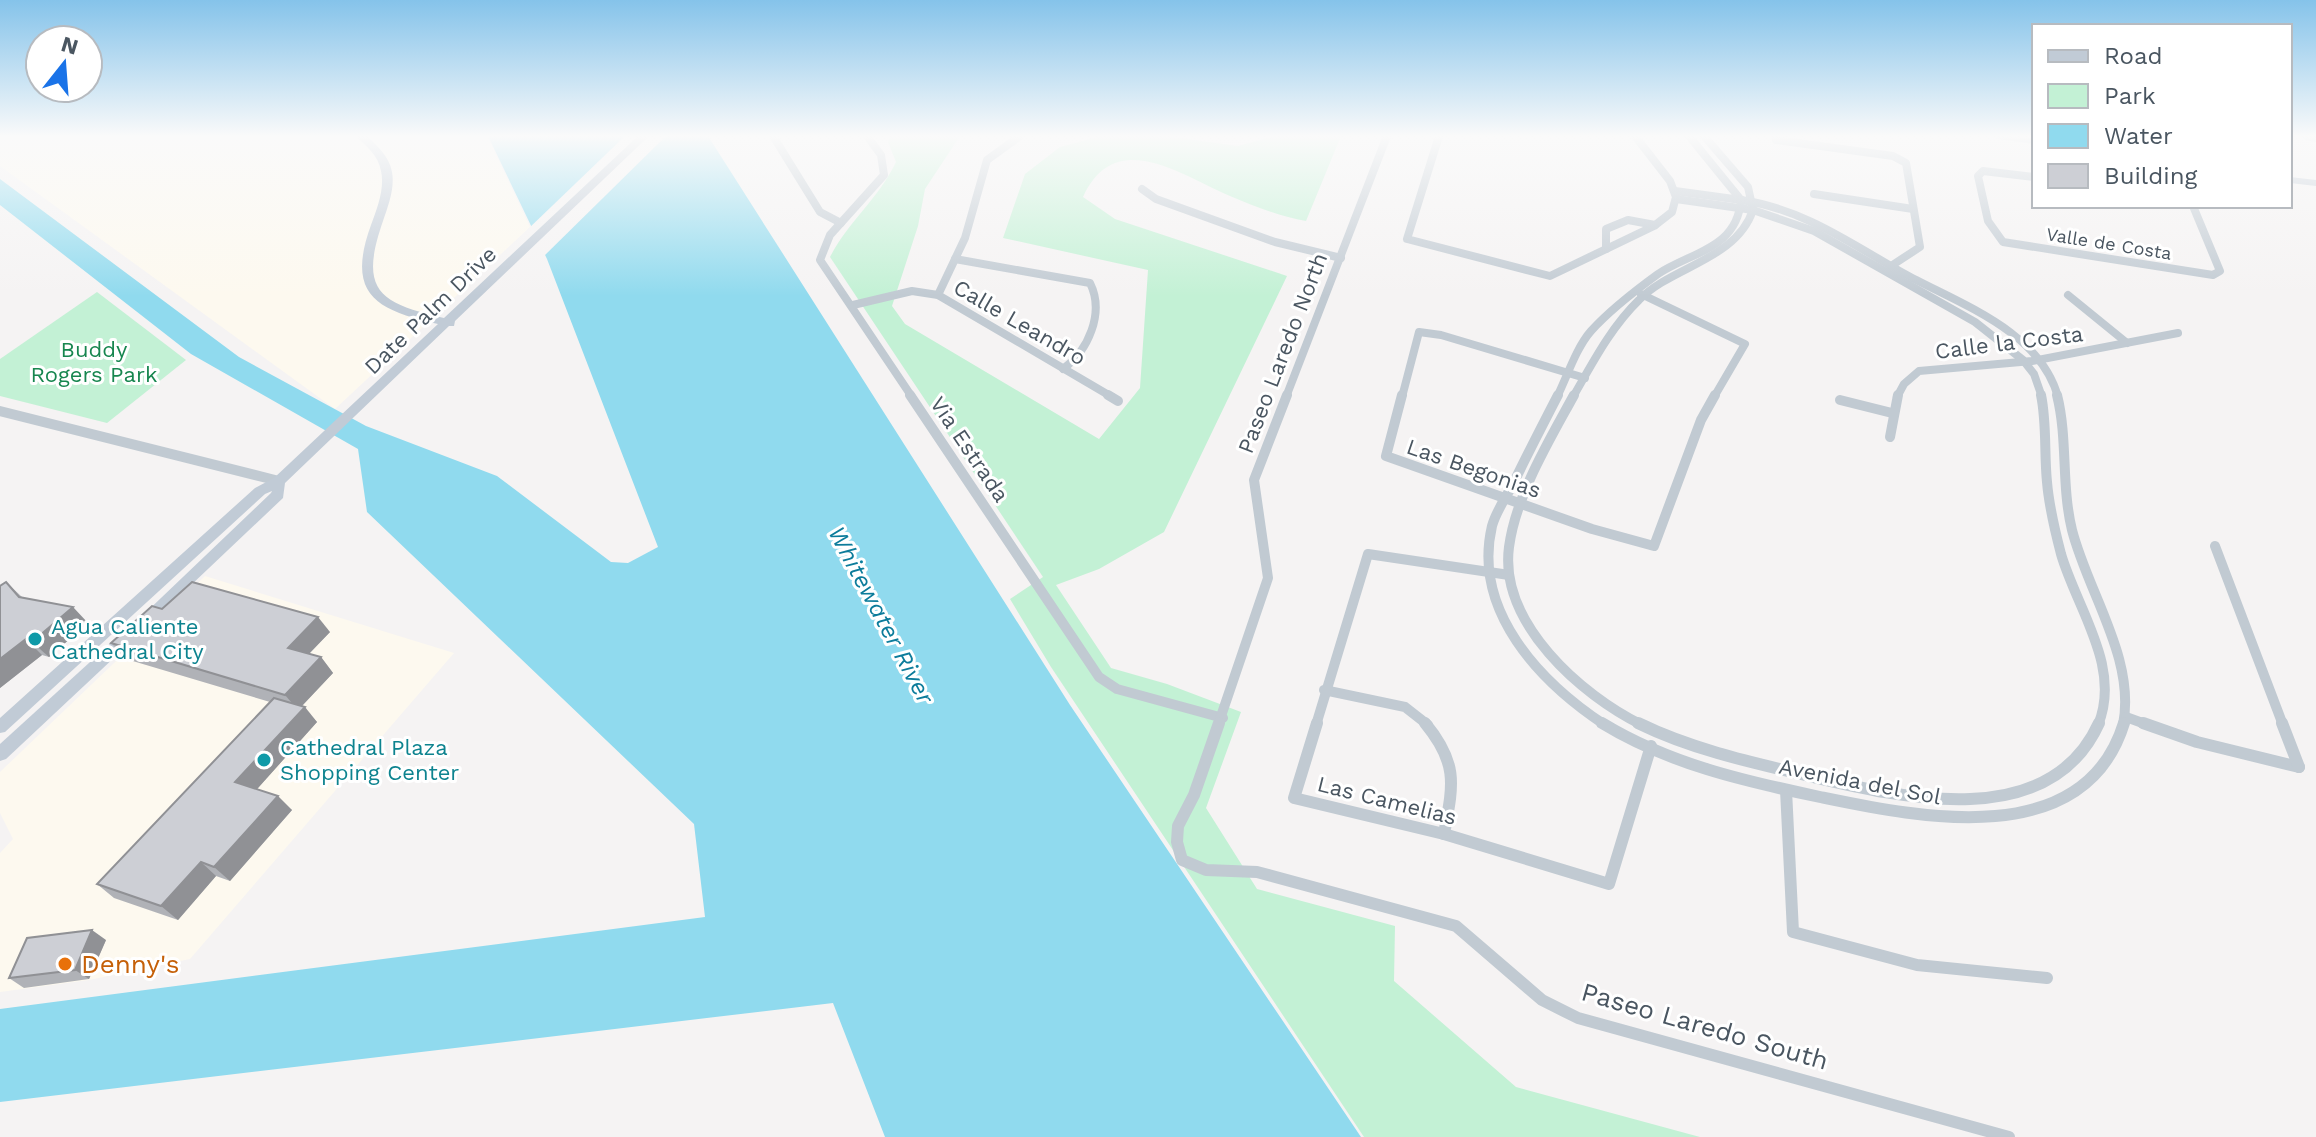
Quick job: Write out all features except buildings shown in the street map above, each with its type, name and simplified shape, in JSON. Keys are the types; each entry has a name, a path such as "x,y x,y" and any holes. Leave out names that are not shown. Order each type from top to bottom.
{"main road":[{"path":"386,189 367,269 373,290 400,310 450,323"},
{"name":"Date Palm Drive","path":"0,727 260,491 279,481 450,323 588,189"},
{"name":"Date Palm Drive","path":"0,754 278,495 279,481"}],"street":[{"path":"806,189 820,212 841,223"},
{"name":"Via Estrada","path":"871,189 823,246 820,260 853,305 1099,677 1117,689 1223,718"},
{"path":"938,295 974,210 978,189"},
{"path":"1142,189 1156,199 1275,242 1341,258"},
{"name":"Paseo Laredo North","path":"1182,860 1174,842 1174,827 1194,795 1223,718 1268,578 1254,480 1367,189"},
{"path":"1423,189 1407,239 1550,276 1567,273 1668,217 1675,195 1673,189"},
{"path":"1732,189 1746,206"},
{"path":"1746,206 1748,189"},
{"path":"1891,266 1914,254 1920,247 1910,189"},
{"name":"Valle de Costa","path":"1982,189 1995,237 2014,245 2213,275 2220,271 2194,208"},
{"path":"1814,194 1913,209"},
{"name":"Avenida del Sol","path":"1675,195 1746,206 1807,218 2010,334 2038,360 2058,389 2062,406 2062,463 2071,525 2088,584 2119,659 2126,717 2095,774 2055,800 2021,812 1941,818 1786,790 1691,765 1650,750 1590,714 1558,689 1510,629 1489,574 1493,523 1590,332 1660,273 1699,256 1726,238 1746,206"},
{"name":"Avenida del Sol","path":"1639,293 1607,336 1585,378 1522,503 1509,547 1509,575 1516,601 1536,637 1571,678 1597,699 1657,734 1732,758 1903,797 1968,801 2006,794 2044,781 2072,764 2104,712 2105,673 2060,550 2046,484 2045,402 2034,374 2004,344 1955,313 1811,230 1746,206"},
{"path":"1606,249 1606,229 1628,220 1655,225"},
{"path":"955,259 1090,283 1095,289 1095,299 1086,349 1063,369"},
{"name":"Calle Leandro","path":"853,305 912,291 938,295 1118,401"},
{"name":"Las Begonias","path":"1585,378 1441,335 1419,332 1386,456 1654,546 1701,420 1745,344 1639,293"},
{"path":"2068,295 2127,343"},
{"name":"Calle la Costa","path":"1890,437 1895,396 1905,380 1919,371 2038,360 2178,333"},
{"path":"1840,400 1892,413"},
{"path":"0,411 279,481"},
{"path":"2126,717 2197,742 2299,767 2215,546"},
{"name":"Las Camelias","path":"1509,575 1368,554 1324,690 1294,798 1444,834 1609,884 1657,734"},
{"path":"1324,690 1405,707 1427,724 1450,758 1453,786 1444,834"},
{"path":"1786,790 1793,932 1917,965 2047,978"},
{"name":"Paseo Laredo South","path":"1182,860 1206,870 1257,872 1456,926 1542,1000 1578,1018 2009,1137"}],"shaded area":[{"path":"32,189 512,189 530,227 335,409"},
{"path":"205,576 454,653 190,959 89,980 0,992 0,853 13,839 0,813 0,772"}],"green space":[{"path":"879,189 925,189 918,226 892,306 905,324 1099,439 1140,388 1148,270 1003,238 1020,189 1088,189 1083,197 1115,219 1287,276 1164,532 1099,569 1056,585 1111,668 1167,684 1241,712 1206,808 1257,889 1395,926 1394,981 1516,1087 1700,1137 1364,1137 1051,667 1010,599 1043,577 830,257"},
{"path":"1215,189 1319,189 1306,221"},
{"name":"Buddy Rogers Park","path":"97,292 186,360 107,423 0,396 0,359"}],"water":[{"name":"Whitewater River","path":"0,189 14,189 239,357 366,426 497,476 611,562 628,563 658,547 547,259 513,189 742,189 1070,705 1361,1137 885,1137 833,1003 0,1102 0,1009 705,917 694,824 367,512 358,449 191,354 0,205"}],"pier":[{"path":"570,189 612,189 542,258 527,230"}],"place":[{"name":"Agua Caliente Cathedral City","path":"35,639"},
{"name":"Cathedral Plaza Shopping Center","path":"264,760"},
{"name":"Denny's","path":"65,964"}]}
